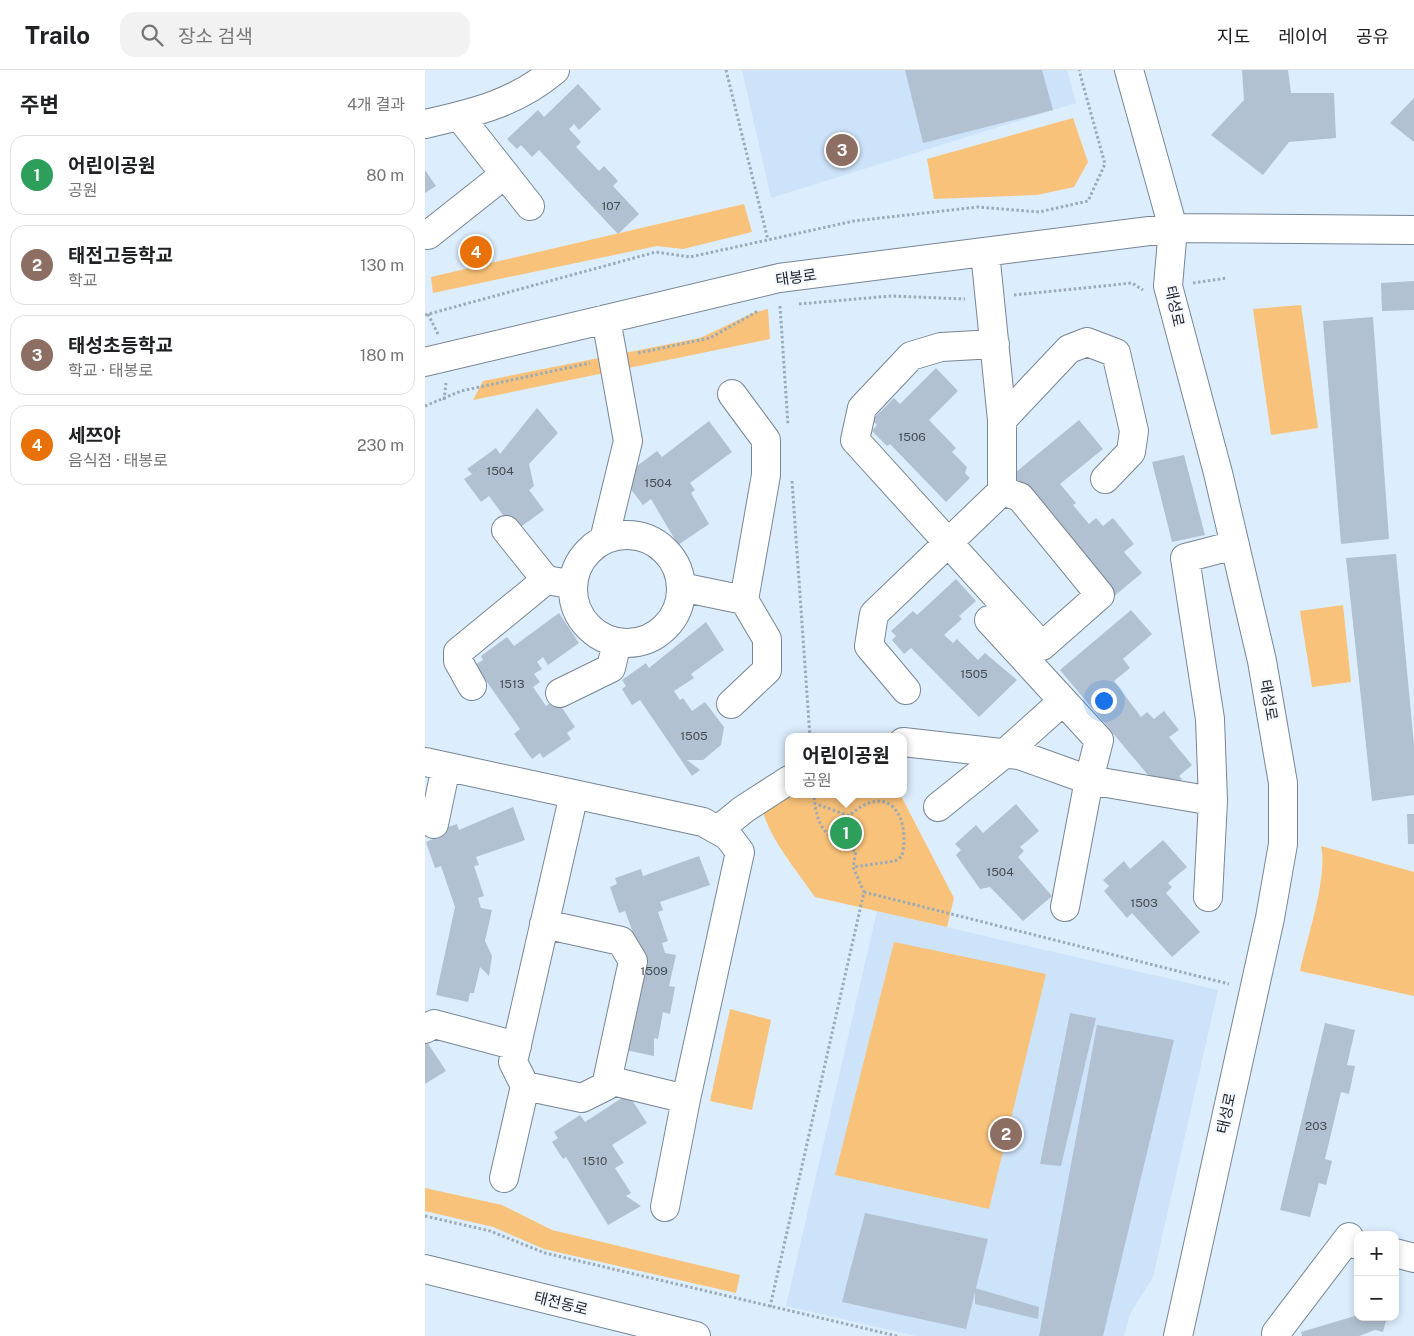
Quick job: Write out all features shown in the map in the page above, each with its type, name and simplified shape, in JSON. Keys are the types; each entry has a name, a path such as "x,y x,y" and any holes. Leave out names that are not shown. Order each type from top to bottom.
{"street":[{"path":"425,124 494,107 538,85 555,70"},
{"name":"태성로","path":"1129,70 1173,228 1168,286 1235,546 1262,661 1283,783 1283,844 1271,918 1178,1336"},
{"path":"459,116 530,206"},
{"path":"428,235 505,174"},
{"name":"태봉로","path":"425,362 779,278 1173,228 1414,230"},
{"path":"906,690 869,646 874,614 1003,491 1002,420 985,252"},
{"path":"603,540 628,441 606,319"},
{"path":"1002,420 1069,349 1087,342 1115,353 1133,430 1131,452 1105,479"},
{"path":"995,344 941,347 911,356 862,408 855,440 949,544 1001,623 1063,702 1099,740 1089,780 1065,907"},
{"path":"731,704 767,670 767,640 745,600 765,475 766,440 732,394"},
{"path":"1001,623 1042,646 1100,595 1020,497 1003,491"},
{"path":"506,530 546,580 573,585"},
{"path":"621,534 640,536 658,543 671,556 679,573 681,587 678,608 670,623 657,635 641,642 617,642 593,632 581,619 575,603 573,585 577,566 588,551 603,540 621,534"},
{"path":"1207,897 1213,801 1210,719 1185,558 1235,546"},
{"path":"472,686 457,661 458,652 546,580"},
{"path":"681,587 745,600"},
{"path":"559,693 611,668 617,642"},
{"path":"938,807 1005,753 1063,702"},
{"path":"907,742 1019,755 1089,780 1213,801"},
{"path":"434,824 436,765 703,822 728,836 740,852 686,1099 665,1207"},
{"path":"718,830 785,783"},
{"path":"504,1178 525,1086 513,1062 574,794"},
{"path":"525,1086 583,1098 606,1086 633,961 621,941 544,924"},
{"path":"425,1029 434,1024 517,1046"},
{"path":"608,1080 686,1099"},
{"path":"1277,1336 1276,1333 1349,1237 1354,1244"},
{"path":"1399,1254 1414,1258"},
{"name":"태전동로","path":"425,1268 660,1332 696,1336"}],"path":[{"path":"726,70 768,240"},
{"path":"425,315 656,252 690,257 854,221 978,207 1039,212 1088,201 1105,164 1079,70"},
{"path":"1006,296 1132,283 1143,290"},
{"path":"799,304 891,296 970,299"},
{"path":"780,306 789,434"},
{"path":"425,406 434,404"},
{"path":"791,473 810,733"},
{"path":"770,1306 864,892 853,867 856,851 837,843 825,833 817,819 814,798"},
{"path":"814,803 849,816 869,801 880,801 896,809 902,829 904,847 902,856 895,861 853,867"},
{"path":"864,892 1254,990"},
{"path":"425,1216 490,1230 545,1253 897,1336"}],"shaded area":[{"path":"742,70 1067,70 1076,103 771,198"},
{"path":"1073,118 1088,162 1074,187 1037,195 934,199 927,159"},
{"path":"744,204 752,232 683,249 657,246 433,293 431,277"},
{"path":"1301,305 1318,428 1271,435 1253,309"},
{"path":"768,309 770,339 473,400 483,381 700,338 753,313"},
{"path":"1343,605 1351,682 1312,687 1300,611"},
{"path":"785,796 785,798 902,798 954,898 947,927 815,897 777,842 770,830 761,805"},
{"path":"1321,846 1414,872 1414,996 1300,971 1316,908 1322,874"},
{"path":"877,911 1218,990 1153,1277 1130,1314 1124,1336 916,1336 786,1306"},
{"path":"894,942 1046,974 989,1209 835,1175"},
{"path":"730,1009 771,1020 752,1110 710,1101"},
{"path":"425,1188 502,1205 552,1230 740,1275 736,1293 544,1249 493,1227 425,1211"}],"building":[{"path":"905,70 1042,70 1053,110 923,143"},
{"path":"1242,70 1288,70 1291,93 1334,93 1336,138 1289,142 1263,175 1211,135 1244,100"},
{"path":"578,84 601,109 579,130 574,124 569,129 581,142 576,147 599,171 604,166 618,181 613,186 639,214 618,234 539,150 532,157 521,145 517,149 507,139 538,110 544,117"},
{"path":"1414,98 1414,142 1390,123"},
{"path":"425,170 436,186 425,193"},
{"path":"1414,281 1414,310 1382,311 1381,283"},
{"path":"1373,317 1389,539 1341,544 1323,321"},
{"path":"936,368 958,391 929,420 956,448 952,452 967,467 965,473 970,478 946,502 890,444 887,446 872,431 877,425 872,420 894,398 900,404"},
{"path":"537,408 558,433 529,464 534,486 529,490 544,510 515,531 489,496 481,502 464,479 472,474 467,469 496,448 500,454"},
{"path":"1079,420 1103,449 1060,484 1076,503 1073,505 1089,524 1096,518 1103,526 1113,518 1134,544 1124,552 1142,573 1113,597 1011,476"},
{"path":"709,421 732,452 690,483 695,490 691,493 709,524 678,545 651,499 643,505 626,483 629,472 657,451 662,457"},
{"path":"1184,455 1205,535 1172,542 1152,462"},
{"path":"1396,554 1414,745 1414,795 1372,801 1346,558"},
{"path":"956,579 976,601 959,616 962,619 944,635 953,643 957,639 978,660 985,653 1017,680 979,717 911,648 904,654 892,640 896,636 891,631 913,611 917,615"},
{"path":"1131,610 1152,634 1123,659 1130,668 1114,681 1141,717 1147,712 1154,719 1164,711 1179,730 1169,737 1192,765 1179,776 1182,779 1166,792 1158,787 1060,670"},
{"path":"559,613 579,643 548,665 543,657 537,662 542,669 534,674 540,682 533,687 546,706 556,699 575,727 567,733 571,739 543,758 540,753 532,759 514,734 520,729 475,665 483,660 481,656 507,637 514,646"},
{"path":"706,622 724,650 691,674 694,678 674,691 680,700 683,698 692,711 705,702 724,727 721,745 703,760 687,760 700,770 692,776 640,700 632,705 622,689 626,686 622,680 646,663 649,668"},
{"path":"1016,804 1039,831 1020,847 1024,851 1018,857 1052,896 1023,921 990,887 980,889 956,855 961,850 955,844 976,825 983,833"},
{"path":"513,807 525,840 476,857 479,865 474,866 484,896 478,898 481,908 492,910 485,941 492,956 489,976 480,967 474,993 470,993 468,1002 436,995 455,907 441,866 435,868 426,842 433,839 430,833 457,824 459,830"},
{"path":"1407,814 1414,814 1414,844 1408,844"},
{"path":"1163,840 1187,867 1168,883 1172,887 1166,893 1200,932 1172,957 1132,913 1127,918 1104,891 1109,886 1103,880 1124,861 1130,869"},
{"path":"699,856 710,885 660,902 663,910 658,912 668,941 662,943 665,953 676,955 669,986 675,987 670,1014 663,1012 658,1039 654,1038 654,1056 621,1049 640,952 625,911 619,913 610,887 617,884 615,878 641,869 643,876"},
{"path":"1070,1013 1096,1018 1061,1166 1040,1164"},
{"path":"1325,1023 1355,1030 1347,1065 1355,1066 1349,1094 1341,1092 1325,1159 1332,1161 1326,1185 1319,1183 1310,1217 1280,1210"},
{"path":"1097,1025 1174,1040 1103,1336 1039,1336"},
{"path":"427,1042 446,1071 425,1084 425,1043"},
{"path":"628,1094 647,1123 612,1145 624,1163 615,1168 631,1193 626,1196 641,1206 608,1225 566,1157 563,1159 552,1142 558,1138 554,1132 580,1115 585,1122"},
{"path":"865,1213 988,1239 966,1329 842,1302"},
{"path":"975,1288 1039,1307 1038,1319 975,1304"},
{"path":"1354,1316 1354,1321 1386,1321 1383,1332 1375,1330 1359,1336 1302,1336 1301,1332"}],"place":[{"name":"태성초등학교","path":"842,150"},
{"name":"세쯔야","path":"476,252"},
{"name":"어린이공원","path":"846,833"},
{"name":"태전고등학교","path":"1006,1134"}]}
